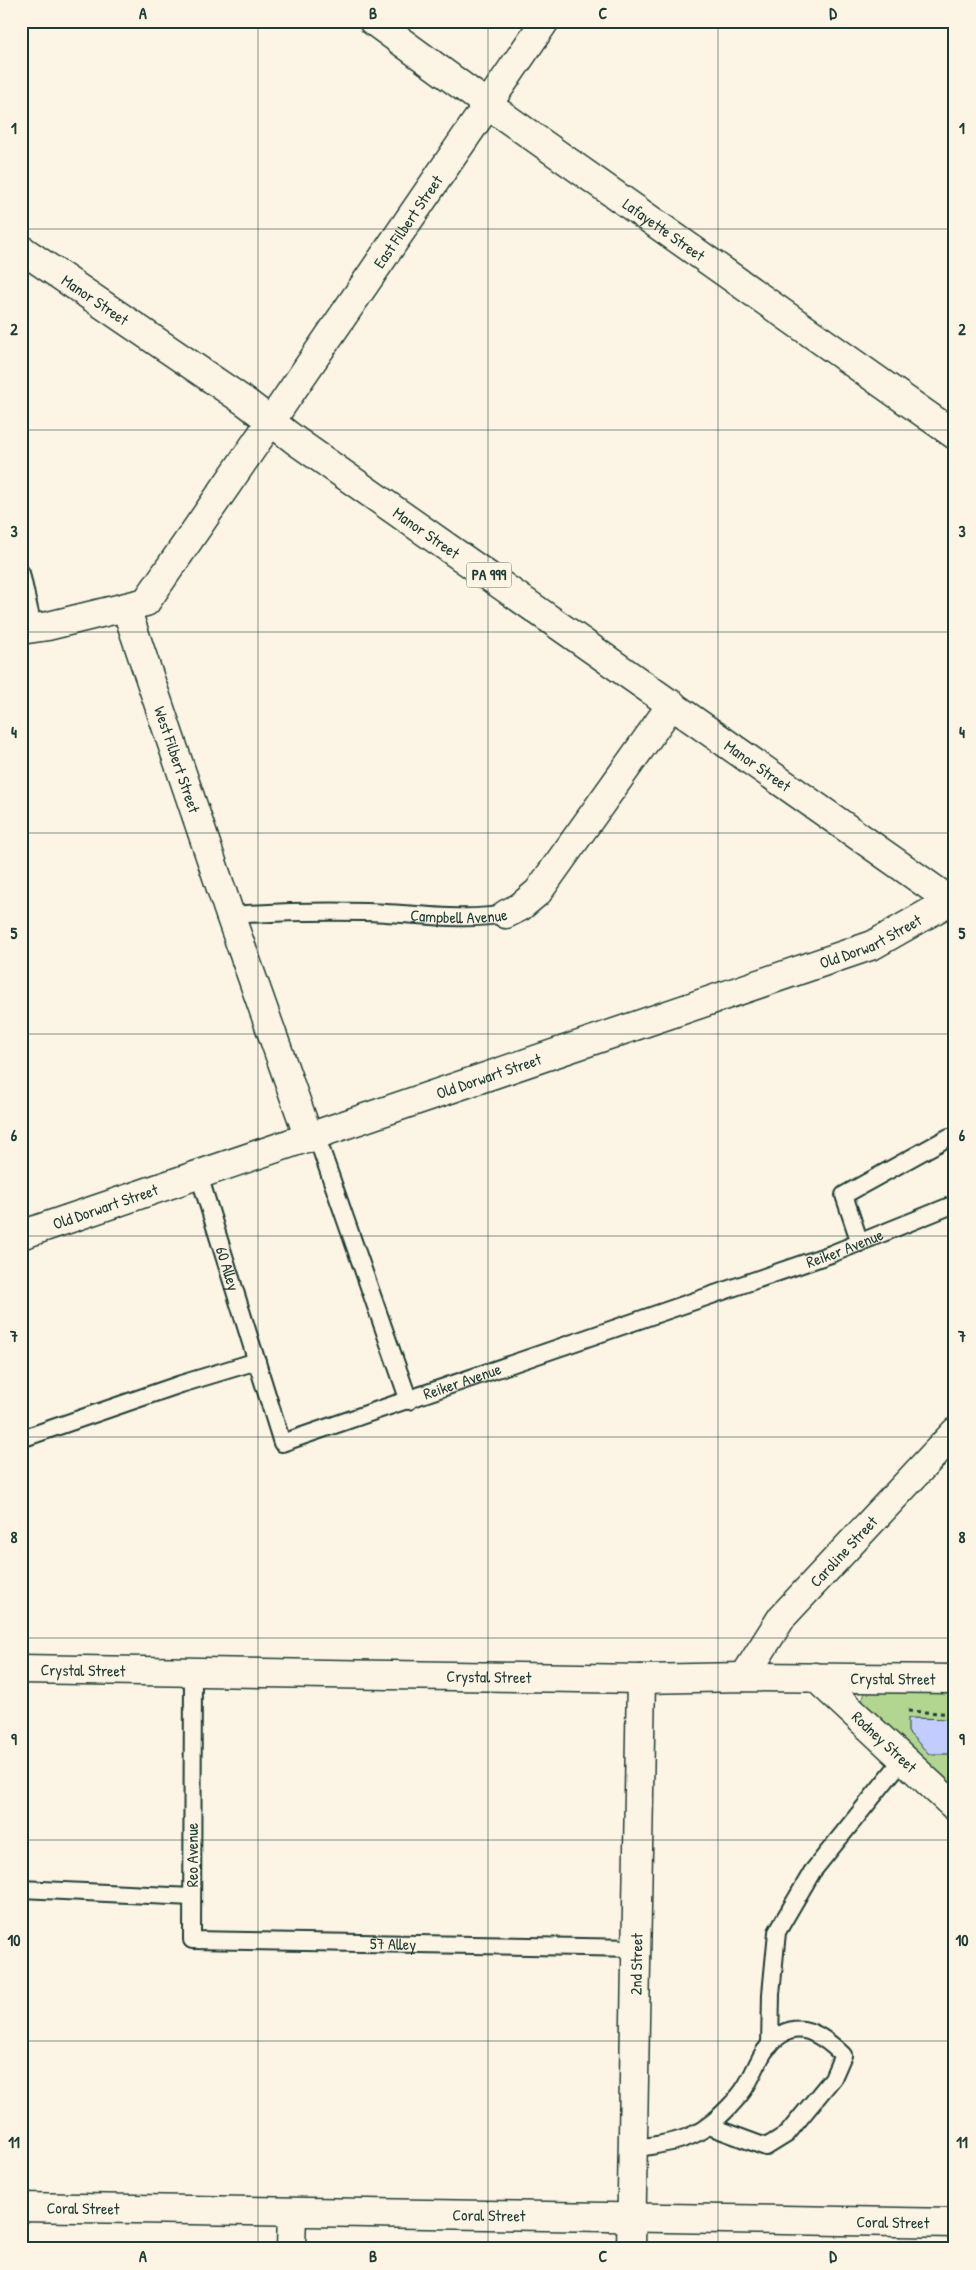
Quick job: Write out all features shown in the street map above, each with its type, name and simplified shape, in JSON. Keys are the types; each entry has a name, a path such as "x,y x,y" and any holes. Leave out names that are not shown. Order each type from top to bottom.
{"street":[{"name":"Lafayette Street","path":"373,21 488,105 955,435"},
{"name":"East Filbert Street","path":"271,421 545,21"},
{"name":"Manor Street","path":"21,249 271,421 952,902"},
{"path":"27,628 48,626 146,602 271,421"},
{"name":"West Filbert Street","path":"126,608 230,915 312,1136"},
{"name":"Campbell Avenue","path":"506,914 520,907 538,892 672,704"},
{"name":"Old Dorwart Street","path":"21,1235 873,945 952,902"},
{"name":"Caroline Street","path":"744,1677 782,1617 955,1432"},
{"name":"Crystal Street","path":"21,1669 641,1679 744,1677 955,1679"},
{"name":"Rodney Street","path":"815,1678 955,1806"},
{"name":"2nd Street","path":"631,2249 641,1679"},
{"name":"Coral Street","path":"21,2207 955,2223"},
{"path":"291,2249 292,2213"}],"lane":[{"path":"21,573 27,628"},
{"name":"Campbell Avenue","path":"230,915 364,912 458,917 506,914"},
{"path":"312,1136 408,1401"},
{"path":"860,1243 844,1194 953,1137"},
{"name":"60 Alley","path":"199,1175 257,1361"},
{"name":"Reiker Avenue","path":"257,1361 282,1443 408,1401 860,1243 955,1204"},
{"path":"21,1439 181,1384 257,1361"},
{"name":"Reo Avenue","path":"21,1889 192,1897 194,1673"},
{"path":"770,2045 771,1994 776,1932 812,1872 903,1759"},
{"name":"57 Alley","path":"192,1897 192,1940 636,1948"},
{"path":"632,2149 683,2140 709,2126 745,2088 764,2052 779,2034 796,2030 814,2033 826,2039 843,2055 833,2078 788,2134 766,2147 709,2126"}],"green space":[{"path":"873,1687 955,1688 955,1794 866,1710 862,1701 865,1692"}],"building":[{"path":"908,1718 955,1719 955,1754 929,1754 908,1732"}]}
